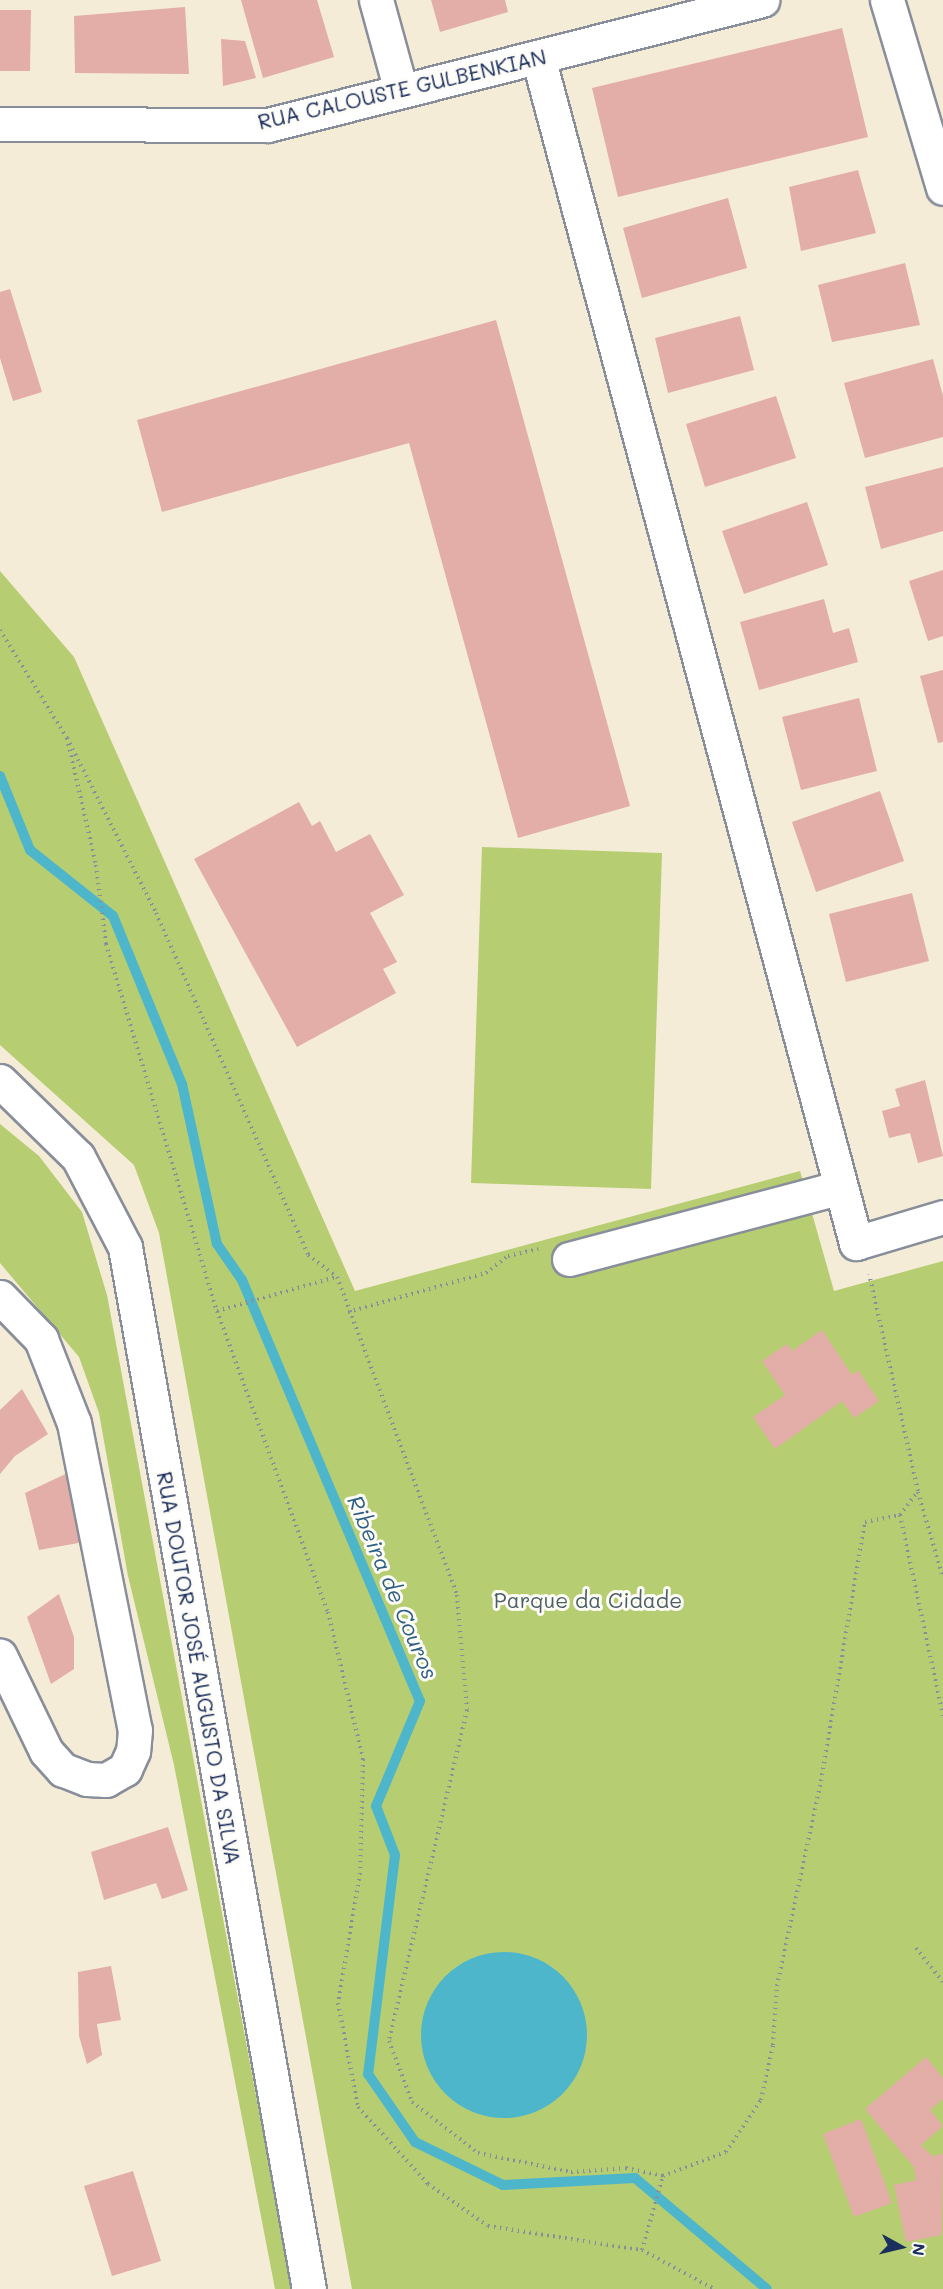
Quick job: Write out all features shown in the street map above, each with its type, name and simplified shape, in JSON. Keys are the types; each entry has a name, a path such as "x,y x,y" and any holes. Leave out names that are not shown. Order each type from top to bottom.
{"street":[{"path":"376,0 402,91"},
{"name":"RUA CALOUSTE GULBENKIAN","path":"0,124 268,125 762,0"},
{"path":"887,0 936,138 943,188"},
{"path":"538,57 856,1243 943,1217"},
{"name":"RUA DOUTOR JOSÉ AUGUSTO DA SILVA","path":"2,1084 78,1157 125,1247 309,2289"},
{"path":"569,1259 841,1187"},
{"path":"0,1297 41,1339 74,1423 135,1730 133,1751 125,1769 106,1780 87,1779 63,1770 46,1751 0,1656"}],"path":[{"path":"0,630 67,738 156,913 308,1255 337,1277 348,1312 457,1595 467,1710 389,2041 412,2102 478,2153 571,2172 626,2168 663,2176 726,2151 761,2100 773,2045 777,1986 821,1781 865,1522 900,1515 918,1491"},
{"path":"67,738 96,865 106,944 217,1311 328,1612 363,1759 360,1873 338,2003 358,2107 428,2184 488,2226 642,2250 714,2289"},
{"path":"861,1242 918,1491 943,1578"},
{"path":"348,1312 486,1273 508,1256"},
{"path":"217,1311 337,1277"},
{"path":"900,1515 943,1716"},
{"path":"916,1948 943,1982"},
{"path":"642,2250 663,2176"}],"green space":[{"name":"Parque da Cidade","path":"0,571 74,657 355,1291 800,1171 834,1291 943,1261 943,2289 352,2289 159,1233 134,1165 0,1045"},
{"path":"482,847 662,853 651,1189 471,1183"},
{"path":"0,1124 39,1156 82,1212 107,1295 292,2289 275,2289 174,1765 128,1576 99,1413 79,1357 0,1263"}],"water":[{"path":"504,1952 520,1953 536,1958 563,1976 581,2003 586,2019 586,2051 581,2067 563,2094 536,2112 520,2117 504,2118 488,2117 472,2112 445,2094 427,2067 422,2051 421,2035 422,2019 427,2003 445,1976 472,1958 488,1953"}],"building":[{"path":"241,0 317,0 334,57 263,78"},
{"path":"431,0 505,0 508,12 440,32"},
{"path":"185,7 189,74 75,73 74,16"},
{"path":"0,10 31,10 30,71 0,71"},
{"path":"842,28 868,137 618,197 592,88"},
{"path":"221,39 245,41 256,78 223,86"},
{"path":"858,170 876,233 801,251 789,187"},
{"path":"728,198 747,268 642,298 623,228"},
{"path":"905,263 920,325 832,342 818,285"},
{"path":"10,289 42,392 13,401 0,358 0,292"},
{"path":"740,316 754,370 668,393 655,338"},
{"path":"496,320 630,806 518,838 409,443 162,512 137,420"},
{"path":"933,359 943,396 943,437 865,458 844,383"},
{"path":"776,396 796,458 705,487 686,424"},
{"path":"943,467 943,531 881,549 865,487"},
{"path":"807,502 828,565 744,594 722,531"},
{"path":"943,570 943,636 928,641 909,581"},
{"path":"824,599 833,633 849,628 858,662 759,690 740,622"},
{"path":"943,670 943,742 938,743 920,676"},
{"path":"859,698 877,771 801,790 782,717"},
{"path":"880,791 904,861 816,892 792,822"},
{"path":"299,802 312,826 320,821 336,852 370,834 404,895 370,913 397,962 383,969 396,993 297,1047 194,859"},
{"path":"912,893 929,961 846,982 829,914"},
{"path":"925,1080 943,1156 918,1163 910,1133 889,1138 882,1111 900,1106 895,1089"},
{"path":"822,1330 852,1375 858,1370 879,1401 854,1418 842,1401 775,1449 753,1417 785,1395 762,1361 787,1344 792,1351"},
{"path":"22,1389 48,1434 15,1456 0,1474 0,1410"},
{"path":"72,1471 84,1542 39,1550 25,1493"},
{"path":"59,1594 74,1637 74,1669 51,1684 27,1617"},
{"path":"168,1827 188,1890 162,1899 156,1883 104,1900 91,1852"},
{"path":"111,1966 121,2020 97,2024 102,2055 87,2064 79,2036 78,1972"},
{"path":"926,2057 943,2078 943,2099 930,2110 943,2126 921,2145 932,2156 943,2154 942,2235 906,2242 894,2185 916,2180 914,2167 865,2109"},
{"path":"861,2119 892,2203 854,2217 823,2134"},
{"path":"133,2171 161,2261 112,2276 84,2186"}],"waterway":[{"name":"Ribeira de Couros","path":"0,776 30,850 113,916 182,1084 217,1244 242,1280 420,1701 376,1806 395,1855 368,2074 415,2142 503,2185 635,2178 767,2289"}]}
